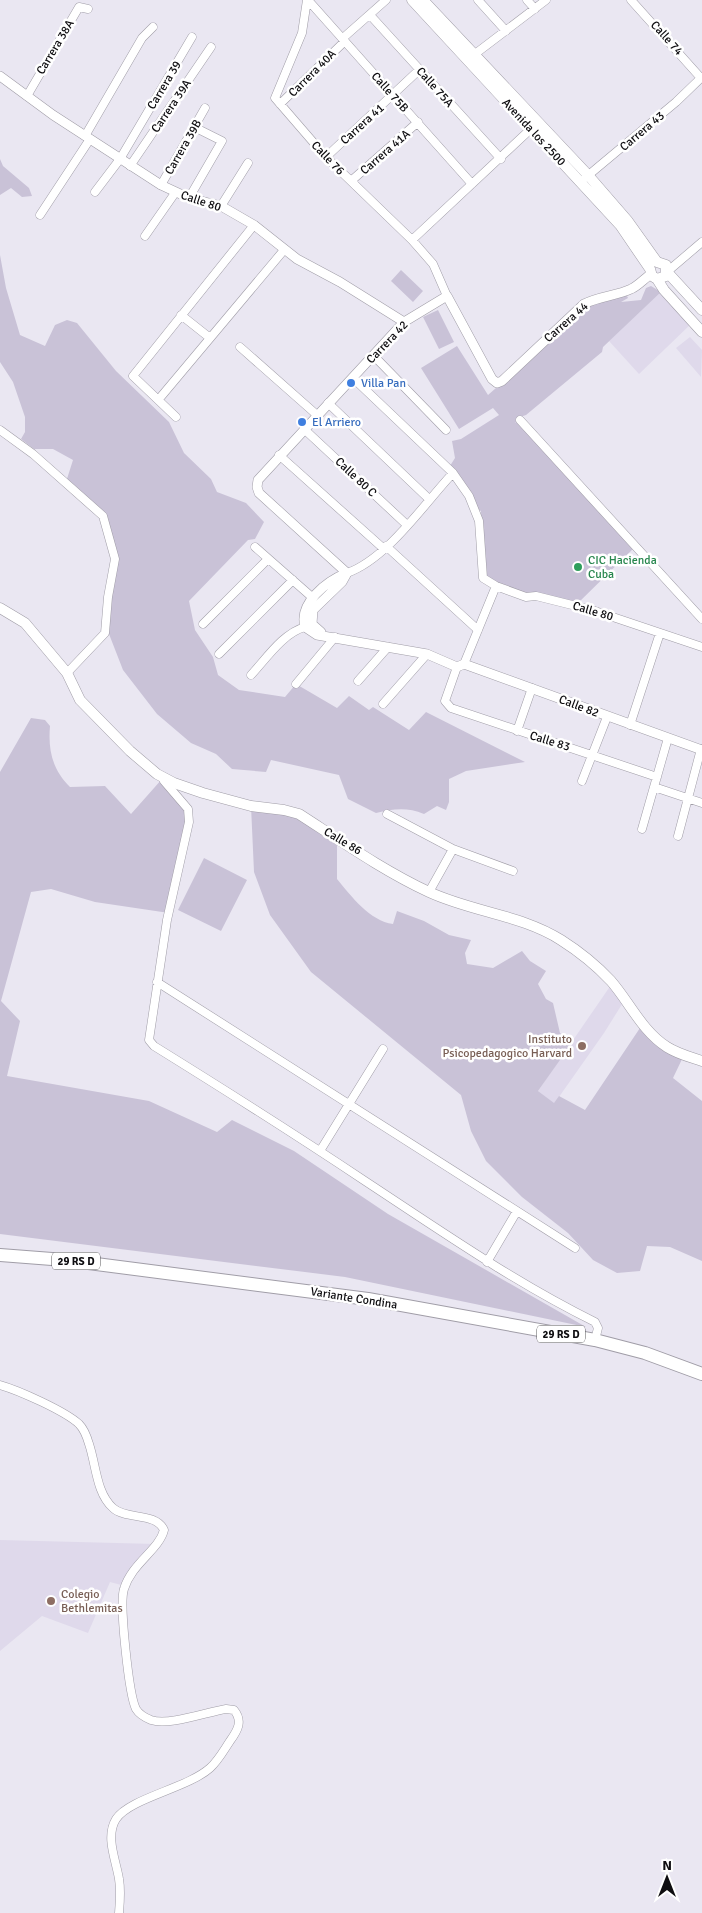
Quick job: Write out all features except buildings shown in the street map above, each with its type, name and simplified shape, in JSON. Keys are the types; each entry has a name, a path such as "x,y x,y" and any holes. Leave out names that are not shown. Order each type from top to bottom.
{"highway":[{"name":"Variante Condina","path":"0,1255 29,1256 152,1270 368,1299 595,1340 645,1353 702,1374"}],"main road":[{"name":"Avenida los 2500","path":"412,0 627,220 652,273 664,290 702,332"},
{"name":"Avenida los 2500","path":"423,0 474,54 535,125"},
{"name":"Avenida los 2500","path":"652,273 664,264 668,272 702,310"},
{"path":"652,273 664,278 668,272"},
{"name":"Calle 86","path":"0,608 25,623 67,673 80,700 130,751 158,774 174,783 203,793 250,806 284,810 299,814 429,892 484,912 521,922 559,939 588,958 611,982 642,1025 657,1040 676,1053 702,1061"}],"street":[{"name":"Calle 75B","path":"307,0 344,39 472,184"},
{"path":"280,104 275,98 276,94 302,33 307,0"},
{"name":"Carrera 40A","path":"280,104 344,39 386,0"},
{"path":"478,0 506,31"},
{"path":"527,0 535,9"},
{"path":"474,54 546,0"},
{"name":"Calle 74","path":"631,0 701,78"},
{"name":"Carrera 38A","path":"27,96 79,7 88,9"},
{"name":"Calle 75A","path":"370,15 501,159"},
{"path":"40,215 87,137 142,38 153,28"},
{"name":"Carrera 39","path":"95,192 120,159 192,37"},
{"name":"Carrera 39A","path":"130,166 212,47"},
{"name":"Carrera 41","path":"326,157 419,70"},
{"name":"Calle 80","path":"0,76 87,137 161,185 189,198 221,206 254,225 284,250 404,322"},
{"name":"Carrera 43","path":"584,178 676,102 701,78"},
{"name":"Calle 76","path":"280,104 326,157 412,240 433,264 447,297 492,379 497,383"},
{"name":"Carrera 39B","path":"161,185 196,128 205,108"},
{"name":"Carrera 41A","path":"351,182 418,122"},
{"path":"412,240 501,159 535,125"},
{"path":"189,198 222,141 196,128"},
{"path":"221,206 248,163"},
{"path":"145,236 176,193"},
{"path":"176,417 133,376 254,225"},
{"path":"668,272 702,242"},
{"path":"159,399 284,250"},
{"name":"Carrera 44","path":"497,383 502,381 584,304 597,297 611,296 630,290 652,273"},
{"name":"Carrera 42","path":"347,573 259,493 257,487 258,480 279,455 404,322 447,297"},
{"path":"181,315 210,338"},
{"path":"240,347 317,415"},
{"path":"374,356 446,430"},
{"path":"251,675 283,641 297,629 305,627 304,615 313,598 337,577 357,570 385,548 453,473 353,378"},
{"path":"328,403 429,499"},
{"path":"520,420 702,619"},
{"name":"Calle 80 C","path":"304,429 407,524"},
{"path":"0,430 33,454 91,503 103,516 108,533 115,559 108,598 105,633 67,673"},
{"path":"279,455 478,630"},
{"name":"Calle 80","path":"453,473 475,508 481,536 483,578 496,586 526,597 536,596 592,610 701,645"},
{"path":"255,547 313,598"},
{"path":"203,624 268,558"},
{"path":"296,684 333,637 315,629 312,616 318,604 342,582 347,573"},
{"path":"219,654 294,580"},
{"path":"461,666 496,586"},
{"name":"Calle 82","path":"305,627 318,635 427,654 532,688 702,750"},
{"path":"630,725 660,633"},
{"path":"358,682 388,648"},
{"path":"383,704 427,654"},
{"name":"Calle 83","path":"461,666 444,701 451,708 657,777"},
{"path":"517,731 532,688"},
{"path":"582,781 608,717"},
{"path":"642,829 668,738"},
{"path":"678,836 702,750"},
{"path":"158,774 188,809 189,822 167,920 149,1040 154,1046 320,1151 487,1262 548,1299 596,1322 598,1328 595,1340"},
{"path":"654,787 688,800 702,803"},
{"path":"386,814 453,849 514,871"},
{"path":"429,892 453,849"},
{"path":"157,982 575,1248"},
{"path":"320,1151 383,1049"},
{"path":"487,1262 517,1211"},
{"path":"0,1385 57,1410 78,1424 89,1443 99,1481 108,1502 114,1509 127,1515 155,1521 164,1530 162,1539 136,1565 123,1591 124,1624 132,1696 136,1709 142,1716 158,1722 226,1709 234,1710 239,1717 239,1725 233,1737 210,1769 178,1787 149,1798 122,1813 116,1820 111,1833 121,1898 119,1913"}],"shaded area":[{"path":"0,159 3,166 29,188 32,196 22,197 11,188 0,195"},
{"path":"0,255 6,288 20,335 45,346 55,325 67,320 77,323 116,371 169,422 184,453 211,479 217,492 246,503 264,522 255,539 248,540 189,601 195,630 213,657 218,675 239,690 285,697 296,684 337,708 349,696 369,710 373,707 409,730 426,712 525,762 466,771 449,779 449,802 446,810 437,806 424,814 400,809 376,813 348,799 339,775 271,760 266,772 232,769 216,754 191,743 157,714 123,670 109,634 108,597 115,559 108,518 66,482 73,460 53,449 34,449 21,439 25,432 25,417 13,382 0,362"},
{"path":"401,270 423,291 413,302 391,281"},
{"path":"651,286 661,292 603,347 602,352 515,423 520,420 636,546 575,606 526,597 483,578 481,511 475,508 448,469 455,458 452,441 461,439 499,415 493,408 459,429 421,368 457,346 488,395 592,304 613,300 611,296 624,290 628,298 621,302 641,300 646,288"},
{"path":"661,292 693,322 639,374 609,341"},
{"path":"438,310 454,342 439,349 423,317"},
{"path":"690,337 702,350 701,377 676,348"},
{"path":"31,718 45,720 50,726 52,759 59,773 70,787 105,786 131,814 162,779 188,813 169,913 95,902 51,889 31,892 1,1001 20,1021 7,1076 149,1101 217,1132 232,1120 294,1151 388,1214 586,1327 345,1277 0,1234 0,772"},
{"path":"251,806 299,814 337,838 337,879 362,907 377,918 393,924 397,911 424,921 449,935 471,940 465,953 467,964 493,968 522,951 530,961 546,971 538,984 546,999 553,1003 560,1033 572,1043 538,1091 554,1103 559,1096 585,1110 642,1025 684,1055 673,1078 702,1101 702,1261 670,1247 647,1246 640,1271 617,1273 593,1260 568,1233 522,1197 486,1161 471,1131 461,1095 311,972 270,915 254,872"},
{"path":"204,858 247,880 221,931 178,910"},
{"name":"Instituto Psicopedagogico Harvard","path":"611,985 624,1001 554,1104 538,1091"},
{"name":"Colegio Bethlemitas","path":"0,1540 156,1544 125,1586 110,1582 88,1633 42,1616 0,1651"}],"place":[{"name":"Villa Pan","path":"351,383"},
{"name":"El Arriero","path":"302,422"},
{"name":"CIC Hacienda Cuba","path":"578,567"},
{"name":"Instituto Psicopedagogico Harvard","path":"582,1046"},
{"name":"Colegio Bethlemitas","path":"51,1601"}]}
